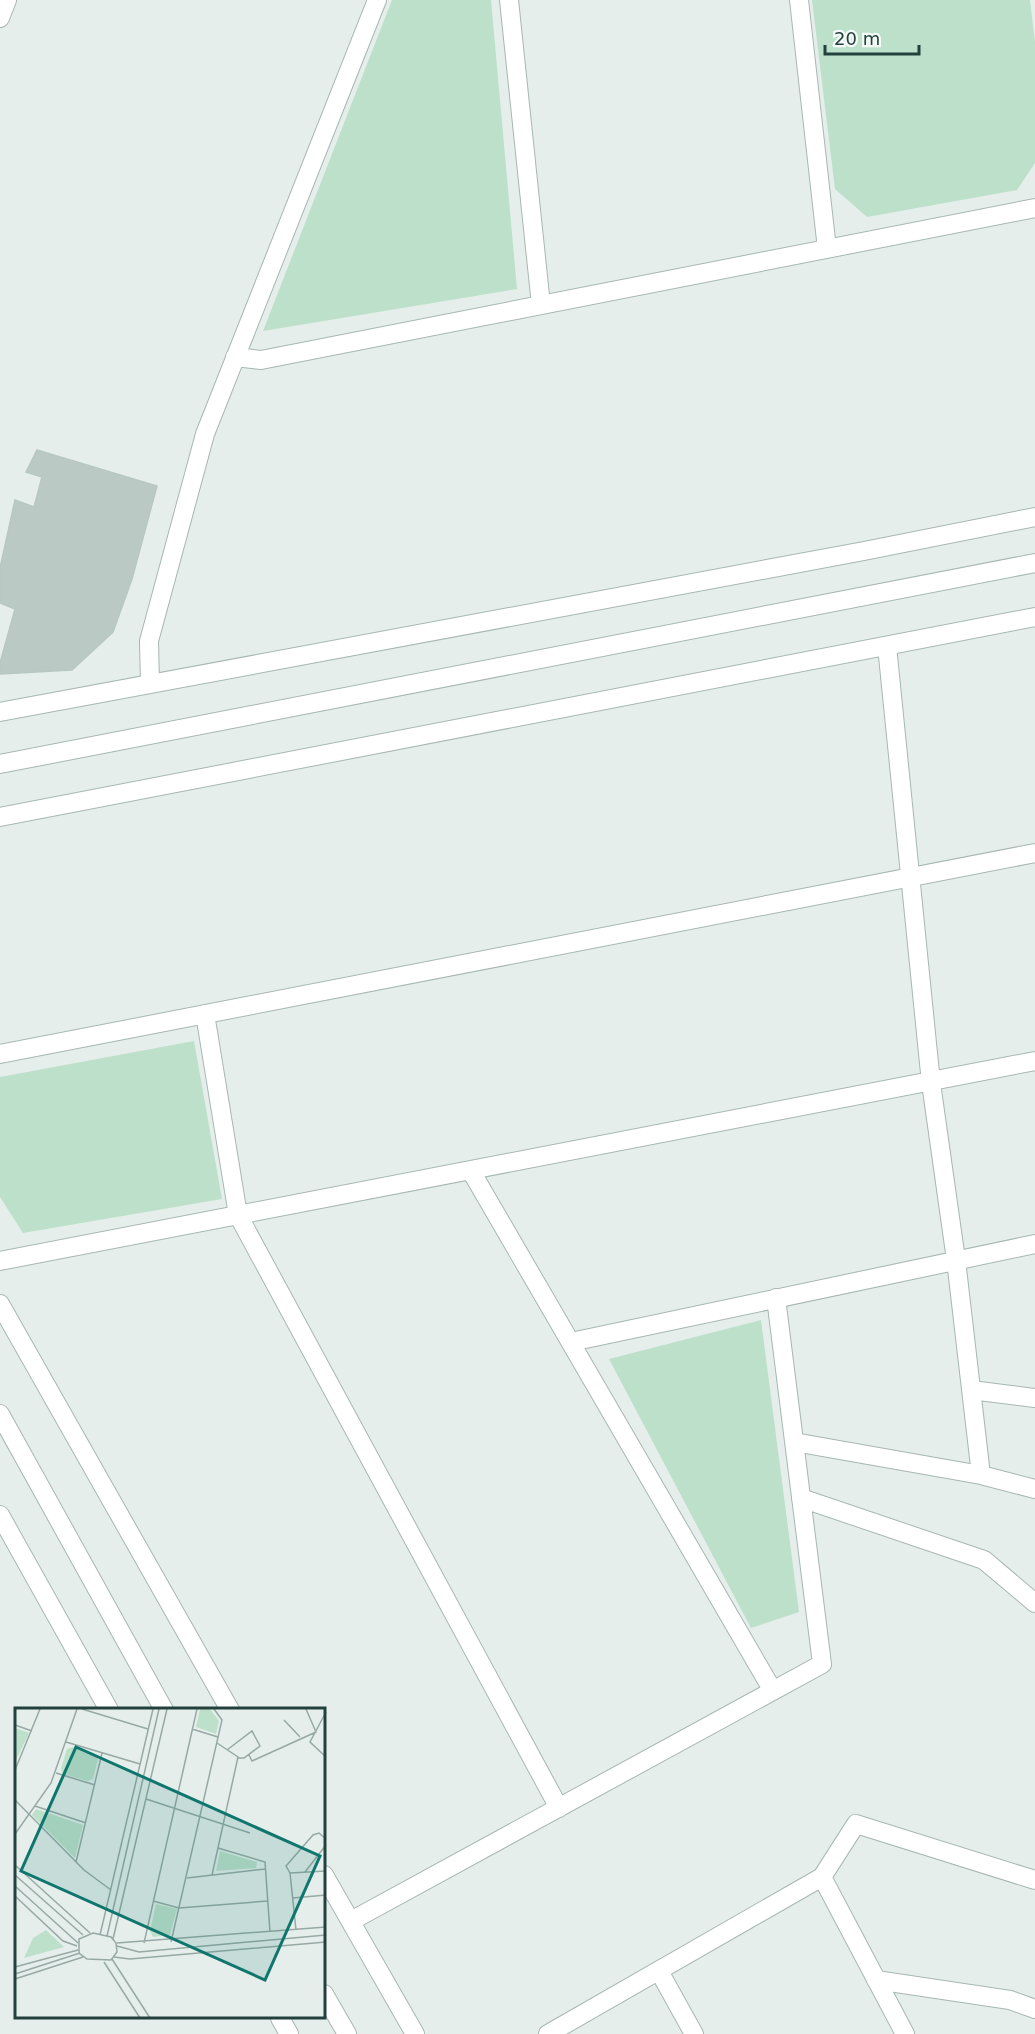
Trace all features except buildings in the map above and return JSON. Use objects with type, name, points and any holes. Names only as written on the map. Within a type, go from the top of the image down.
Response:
[{"type":"street","points":[[0,18],[7,0]]},
{"type":"street","points":[[150,684],[149,641],[205,434],[377,0]]},
{"type":"street","points":[[509,0],[541,305]]},
{"type":"street","points":[[799,0],[827,249]]},
{"type":"street","points":[[235,357],[261,360],[1035,208]]},
{"type":"street","points":[[0,712],[1035,517]]},
{"type":"street","points":[[0,764],[1035,563]]},
{"type":"street","points":[[0,817],[1035,617]]},
{"type":"street","points":[[887,646],[931,1083],[956,1260],[981,1475]]},
{"type":"street","points":[[0,1054],[1035,853]]},
{"type":"street","points":[[205,1014],[238,1215],[559,1808]]},
{"type":"street","points":[[0,1261],[931,1083],[1035,1061]]},
{"type":"street","points":[[471,1171],[773,1691]]},
{"type":"street","points":[[571,1342],[1035,1244]]},
{"type":"street","points":[[351,1922],[822,1664],[776,1299]]},
{"type":"street","points":[[0,1304],[229,1708]]},
{"type":"street","points":[[971,1390],[1035,1398]]},
{"type":"street","points":[[0,1414],[163,1708]]},
{"type":"street","points":[[794,1442],[981,1475],[1035,1489]]},
{"type":"street","points":[[801,1498],[984,1560],[1035,1603]]},
{"type":"street","points":[[0,1515],[108,1708]]},
{"type":"street","points":[[548,2034],[822,1877],[856,1824],[1035,1880]]},
{"type":"street","points":[[822,1877],[905,2034]]},
{"type":"street","points":[[326,1878],[415,2034]]},
{"type":"street","points":[[659,1971],[694,2034]]},
{"type":"street","points":[[876,1980],[1010,2000],[1035,2009]]},
{"type":"street","points":[[326,1997],[347,2034]]},
{"type":"street","points":[[281,2019],[289,2034]]},
{"type":"green space","points":[[392,0],[491,0],[517,289],[263,331]]},
{"type":"green space","points":[[812,0],[1030,0],[1035,42],[1035,163],[1017,190],[867,217],[835,189]]},
{"type":"green space","points":[[194,1041],[222,1199],[23,1233],[0,1197],[0,1077]]},
{"type":"green space","points":[[761,1320],[799,1612],[751,1628],[609,1359]]}]
